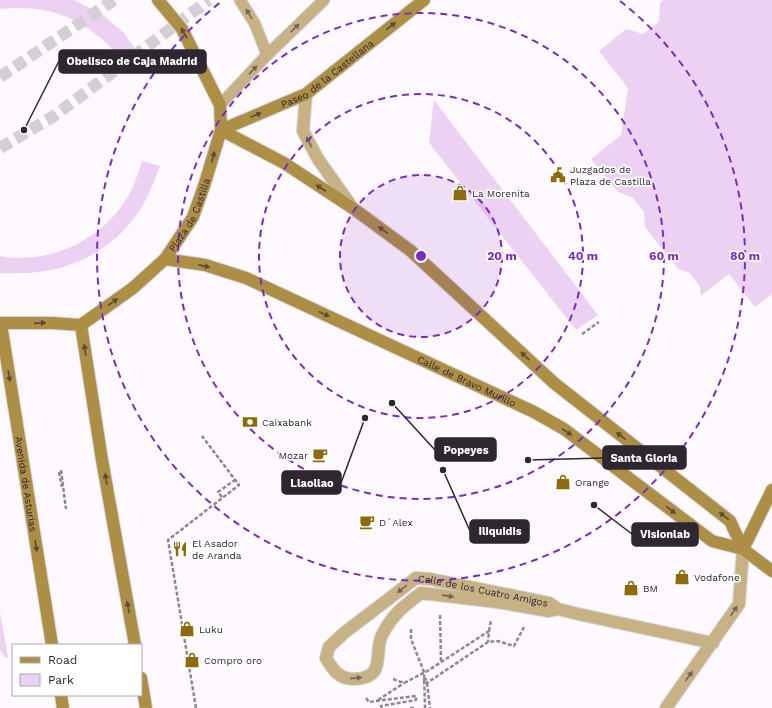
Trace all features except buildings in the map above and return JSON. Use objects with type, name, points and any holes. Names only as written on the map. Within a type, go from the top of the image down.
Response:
[{"type":"main road","name":"Plaza de Castilla","points":[[81,325],[133,288],[166,259],[193,217],[205,183],[220,130],[220,106],[182,29],[158,0]]},
{"type":"main road","name":"Paseo de la Castellana","points":[[220,130],[306,94],[424,0]]},
{"type":"main road","name":"Calle de Bravo Murillo","points":[[220,130],[284,163],[354,210],[411,251],[554,383],[730,521],[743,549]]},
{"type":"main road","name":"Calle de Bravo Murillo","points":[[166,259],[205,265],[246,278],[534,412],[564,429],[712,541],[743,549],[772,571]]},
{"type":"main road","points":[[0,323],[52,323],[81,325],[102,460],[135,644]]},
{"type":"main road","name":"Avenida de Asturias","points":[[0,323],[52,644]]},
{"type":"main road","points":[[743,549],[772,490]]},
{"type":"main road","points":[[142,684],[146,708]]},
{"type":"main road","points":[[61,696],[63,708]]},
{"type":"street","name":"Calle de Bravo Murillo","points":[[306,94],[303,131],[318,159],[354,210]]},
{"type":"street","points":[[666,708],[739,604],[743,549]]},
{"type":"street","name":"Calle de los Cuatro Amigos","points":[[558,609],[549,611],[497,602],[421,593],[396,612],[381,635],[379,657],[374,672],[365,677],[345,679],[334,671],[326,658],[329,647],[344,633],[416,578],[430,579],[549,603],[558,609],[713,643]]},
{"type":"lane","points":[[240,0],[255,24],[267,55]]},
{"type":"lane","points":[[220,106],[267,55],[324,0]]},
{"type":"path","points":[[582,334],[599,322]]},
{"type":"path","points":[[196,708],[168,540],[239,485],[202,436]]},
{"type":"path","points":[[60,471],[66,509],[60,471]]},
{"type":"path","points":[[222,497],[218,492],[235,480]]},
{"type":"path","points":[[440,616],[441,662]]},
{"type":"path","points":[[488,642],[490,622]]},
{"type":"path","points":[[427,683],[488,642],[498,640],[514,646],[527,622]]},
{"type":"path","points":[[411,625],[411,639],[424,672],[423,680],[425,708]]},
{"type":"path","points":[[377,701],[404,683],[429,670],[489,631]]},
{"type":"path","points":[[391,678],[404,683]]},
{"type":"path","points":[[423,680],[427,679],[430,708]]},
{"type":"path","points":[[365,696],[369,702],[416,696],[416,700],[382,706],[382,708]]},
{"type":"path","points":[[410,708],[416,708]]},
{"type":"green space","points":[[0,0],[74,0],[103,15],[124,33],[143,60],[129,70],[103,40],[74,20],[40,10],[21,8],[0,9]]},
{"type":"green space","points":[[663,0],[772,0],[772,294],[755,307],[729,274],[701,296],[700,287],[690,273],[678,269],[645,227],[644,212],[633,198],[617,191],[591,159],[621,135],[628,88],[599,51],[626,29],[643,34],[659,22],[660,3]]},
{"type":"green space","points":[[434,100],[598,315],[576,330],[429,143]]},
{"type":"green space","points":[[142,161],[160,166],[149,194],[140,210],[117,237],[103,248],[73,264],[39,272],[0,273],[0,256],[18,258],[37,257],[55,253],[89,237],[104,226],[127,198],[136,180]]},
{"type":"green space","points":[[0,612],[8,657],[5,658],[0,650]]},
{"type":"tunnel","points":[[0,77],[114,0]]},
{"type":"tunnel","points":[[0,148],[54,116],[209,0]]},
{"type":"place","name":"Obelisco de Caja Madrid","points":[[24,130]]},
{"type":"place","name":"Juzgados de Plaza de Castilla","points":[[558,175]]},
{"type":"place","name":"La Morenita","points":[[460,193]]},
{"type":"place","name":"Popeyes","points":[[392,403]]},
{"type":"place","name":"Llaollao","points":[[365,418]]},
{"type":"place","name":"Caixabank","points":[[250,422]]},
{"type":"place","name":"Mozar","points":[[320,455]]},
{"type":"place","name":"Santa Gloria","points":[[528,460]]},
{"type":"place","name":"Iliquidis","points":[[443,470]]},
{"type":"place","name":"Orange","points":[[563,482]]},
{"type":"place","name":"Visionlab","points":[[594,505]]},
{"type":"place","name":"D´Alex","points":[[367,522]]},
{"type":"place","name":"El Asador de Aranda","points":[[180,549]]},
{"type":"place","name":"Vodafone","points":[[682,577]]},
{"type":"place","name":"BM","points":[[631,588]]},
{"type":"place","name":"Luku","points":[[187,629]]},
{"type":"place","name":"Compro oro","points":[[192,660]]}]
